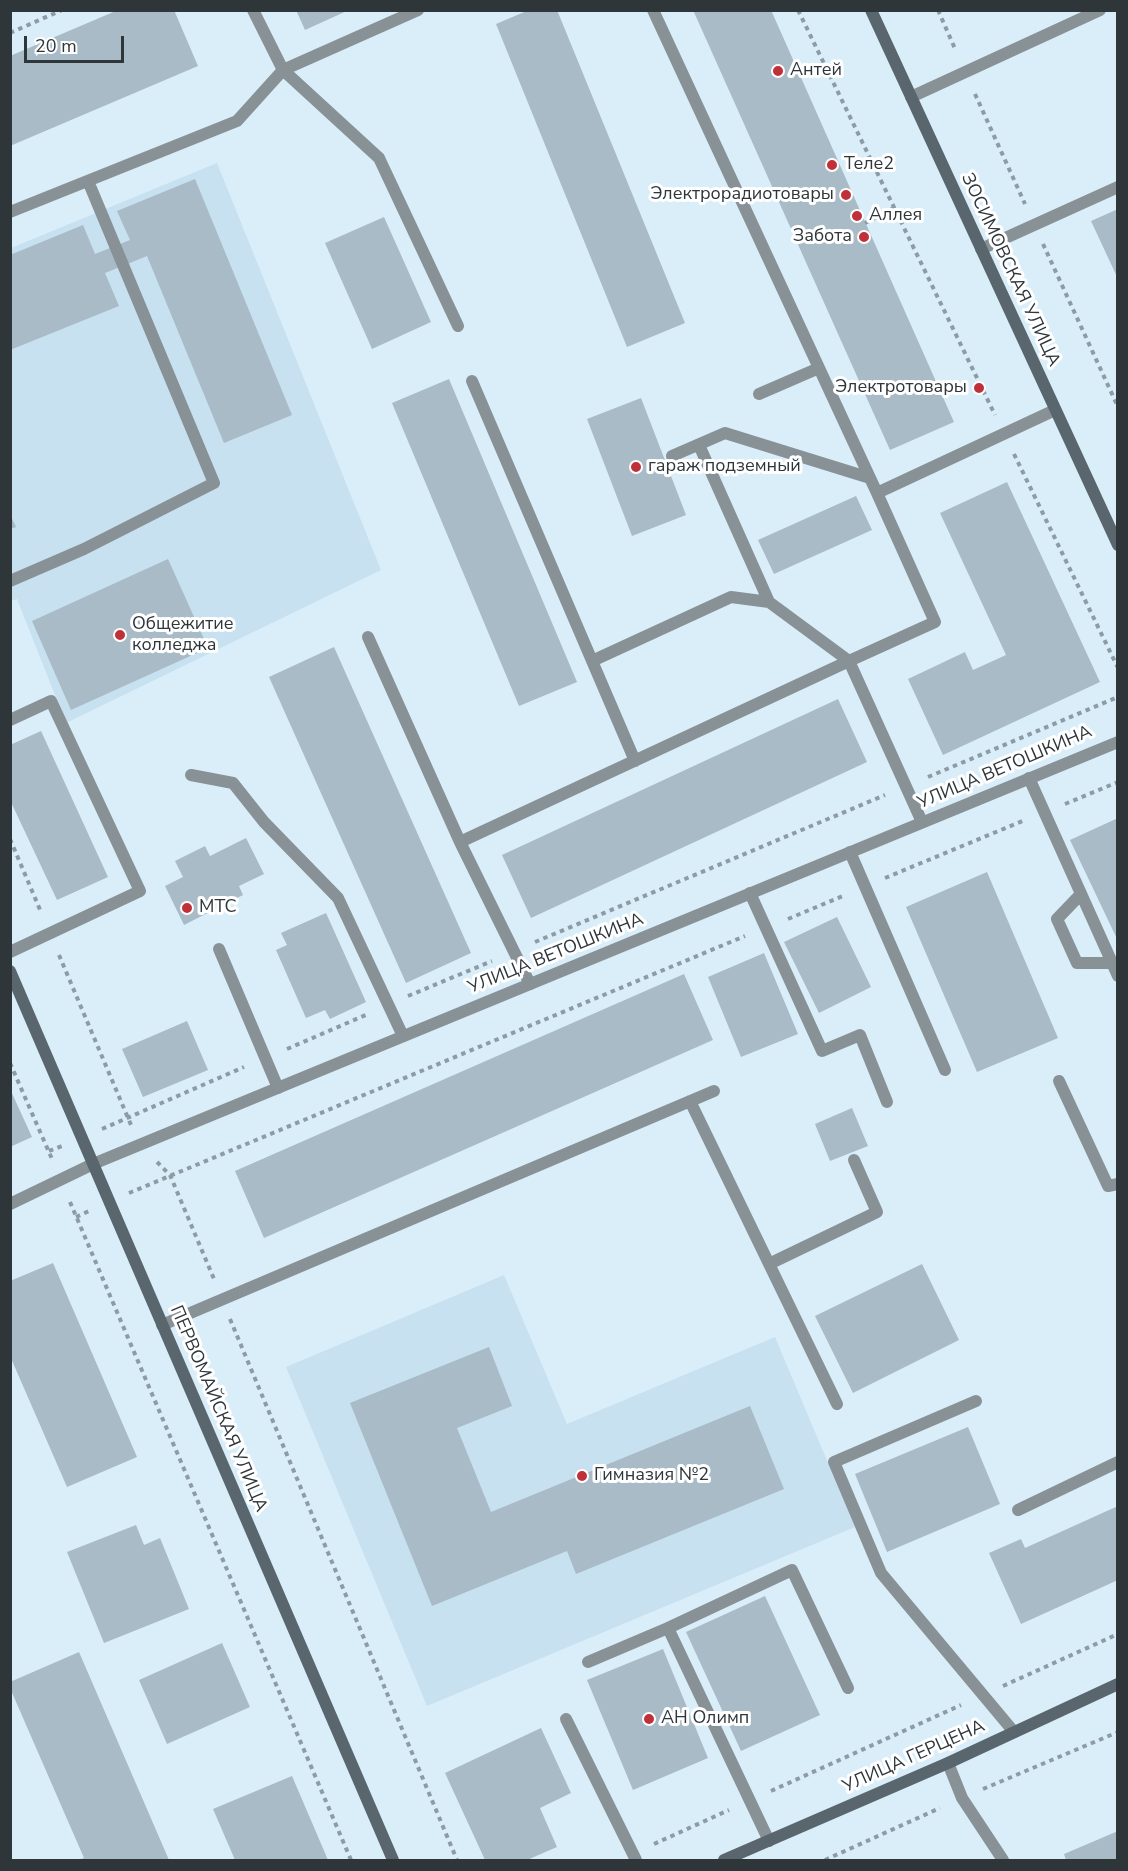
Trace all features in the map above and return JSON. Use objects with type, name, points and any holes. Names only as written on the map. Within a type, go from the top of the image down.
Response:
[{"type":"street","points":[[253,10],[283,70],[380,158],[458,326]]},
{"type":"street","points":[[10,212],[237,122],[283,70],[418,10]]},
{"type":"street","points":[[460,842],[935,622],[653,10]]},
{"type":"street","name":"ЗОСИМОВСКАЯ УЛИЦА","points":[[871,10],[1118,545]]},
{"type":"street","points":[[911,98],[1100,10]]},
{"type":"street","points":[[10,581],[84,549],[214,483],[88,181]]},
{"type":"street","points":[[981,249],[1118,187]]},
{"type":"street","points":[[759,394],[819,368]]},
{"type":"street","points":[[472,381],[635,760]]},
{"type":"street","points":[[877,493],[1055,410]]},
{"type":"street","points":[[672,456],[725,433],[870,478]]},
{"type":"street","points":[[699,445],[769,602]]},
{"type":"street","points":[[592,661],[731,597],[769,602],[849,661],[922,822]]},
{"type":"street","points":[[368,637],[460,842],[530,984]]},
{"type":"street","points":[[10,720],[51,701],[140,891],[10,952]]},
{"type":"street","name":"УЛИЦА ВЕТОШКИНА","points":[[10,1204],[93,1164],[1118,742]]},
{"type":"street","points":[[192,775],[233,783],[264,822],[338,898],[403,1036]]},
{"type":"street","points":[[1029,778],[1118,976]]},
{"type":"street","points":[[850,852],[945,1070]]},
{"type":"street","points":[[750,893],[822,1051],[860,1035],[887,1102]]},
{"type":"street","points":[[1081,894],[1057,919],[1077,963],[1112,963]]},
{"type":"street","points":[[219,950],[278,1088]]},
{"type":"street","name":"ПЕРВОМАЙСКАЯ УЛИЦА","points":[[10,971],[393,1860]]},
{"type":"street","points":[[1059,1081],[1108,1186],[1118,1184]]},
{"type":"street","points":[[162,1325],[714,1091]]},
{"type":"street","points":[[690,1101],[837,1404]]},
{"type":"street","points":[[769,1264],[877,1212],[854,1160]]},
{"type":"street","points":[[976,1401],[834,1462],[881,1573],[1014,1732]]},
{"type":"street","points":[[1017,1510],[1118,1462]]},
{"type":"street","points":[[588,1662],[668,1628],[792,1570],[848,1688]]},
{"type":"street","points":[[668,1628],[769,1841]]},
{"type":"street","name":"УЛИЦА ГЕРЦЕНА","points":[[724,1860],[948,1763],[1118,1684]]},
{"type":"street","points":[[566,1719],[634,1857]]},
{"type":"street","points":[[948,1763],[962,1798],[1003,1860]]},
{"type":"path","points":[[10,33],[62,10]]},
{"type":"path","points":[[798,10],[1118,668]]},
{"type":"path","points":[[865,223],[894,208]]},
{"type":"path","points":[[49,1151],[514,951],[1118,697]]},
{"type":"path","points":[[170,1175],[1118,782]]},
{"type":"path","points":[[10,839],[140,1145],[170,1175],[457,1860]]},
{"type":"path","points":[[10,1063],[351,1860]]},
{"type":"path","points":[[634,1857],[750,1801],[1118,1634]]},
{"type":"shaded area","points":[[217,163],[381,570],[66,723],[17,599],[11,601],[11,248]]},
{"type":"shaded area","name":"Гимназия №2","points":[[504,1275],[567,1424],[775,1337],[855,1527],[427,1706],[286,1367]]},
{"type":"building","points":[[118,10],[174,10],[198,66],[10,146],[10,56]]},
{"type":"building","points":[[296,10],[349,10],[305,30]]},
{"type":"building","points":[[529,10],[557,10],[685,323],[627,347],[496,24]]},
{"type":"building","points":[[693,10],[771,10],[954,422],[890,450]]},
{"type":"building","points":[[195,179],[292,415],[224,443],[147,256],[105,273],[119,306],[10,350],[10,255],[83,225],[95,254],[130,240],[117,211]]},
{"type":"building","points":[[1118,209],[1118,279],[1091,221]]},
{"type":"building","points":[[384,217],[431,322],[372,349],[325,243]]},
{"type":"building","points":[[449,379],[577,682],[519,706],[392,403]]},
{"type":"building","name":"гараж подземный","points":[[641,398],[686,515],[632,536],[587,419]]},
{"type":"building","points":[[1007,482],[1100,682],[943,755],[908,679],[965,652],[973,670],[1006,655],[940,513]]},
{"type":"building","points":[[856,496],[872,530],[774,574],[758,540]]},
{"type":"building","points":[[10,514],[16,527],[10,529]]},
{"type":"building","name":"Общежитие колледжа","points":[[168,559],[208,648],[71,710],[32,621]]},
{"type":"building","points":[[334,647],[471,953],[406,983],[269,677]]},
{"type":"building","points":[[838,699],[867,762],[531,918],[502,855]]},
{"type":"building","points":[[41,731],[108,877],[57,900],[10,800],[10,745]]},
{"type":"building","points":[[1118,818],[1118,941],[1070,840]]},
{"type":"building","points":[[246,838],[264,874],[239,886],[243,895],[184,925],[165,886],[183,877],[175,861],[205,846],[210,856]]},
{"type":"building","points":[[987,872],[1058,1038],[977,1072],[906,907]]},
{"type":"building","points":[[326,913],[366,1002],[330,1019],[325,1010],[306,1018],[276,950],[287,945],[281,933]]},
{"type":"building","points":[[837,917],[871,987],[819,1013],[784,942]]},
{"type":"building","points":[[764,953],[798,1034],[741,1057],[708,977]]},
{"type":"building","points":[[684,974],[713,1040],[264,1238],[235,1171]]},
{"type":"building","points":[[187,1021],[208,1070],[143,1097],[122,1049]]},
{"type":"building","points":[[10,1089],[32,1137],[10,1147]]},
{"type":"building","points":[[852,1108],[868,1146],[830,1161],[815,1124]]},
{"type":"building","points":[[53,1263],[137,1457],[67,1487],[10,1356],[10,1281]]},
{"type":"building","points":[[922,1264],[959,1340],[853,1393],[815,1316]]},
{"type":"building","points":[[489,1347],[512,1406],[457,1428],[491,1512],[750,1406],[784,1489],[576,1574],[567,1551],[432,1606],[350,1403]]},
{"type":"building","points":[[968,1427],[1000,1504],[887,1552],[855,1474]]},
{"type":"building","points":[[1118,1506],[1118,1580],[1021,1624],[989,1553],[1021,1539],[1025,1548]]},
{"type":"building","points":[[136,1525],[144,1545],[160,1538],[189,1609],[104,1643],[67,1552]]},
{"type":"building","points":[[765,1596],[820,1715],[741,1751],[686,1632]]},
{"type":"building","points":[[222,1643],[250,1707],[167,1744],[139,1680]]},
{"type":"building","points":[[663,1649],[708,1758],[633,1790],[587,1680]]},
{"type":"building","points":[[79,1652],[169,1860],[78,1860],[84,1858],[10,1688],[10,1682]]},
{"type":"building","points":[[541,1728],[571,1793],[540,1808],[557,1847],[527,1860],[485,1860],[445,1773]]},
{"type":"building","points":[[292,1776],[328,1860],[235,1860],[213,1809]]},
{"type":"building","points":[[1118,1831],[1118,1860],[1066,1860],[1064,1854]]},
{"type":"place","name":"Антей","points":[[778,71]]},
{"type":"place","name":"Теле2","points":[[832,165]]},
{"type":"place","name":"Электрорадиотовары","points":[[846,195]]},
{"type":"place","name":"Аллея","points":[[857,216]]},
{"type":"place","name":"Забота","points":[[864,237]]},
{"type":"place","name":"Электротовары","points":[[979,388]]},
{"type":"place","name":"гараж подземный","points":[[636,467]]},
{"type":"place","name":"Общежитие колледжа","points":[[120,635]]},
{"type":"place","name":"МТС","points":[[187,908]]},
{"type":"place","name":"Гимназия №2","points":[[582,1476]]},
{"type":"place","name":"АН Олимп","points":[[649,1719]]}]
